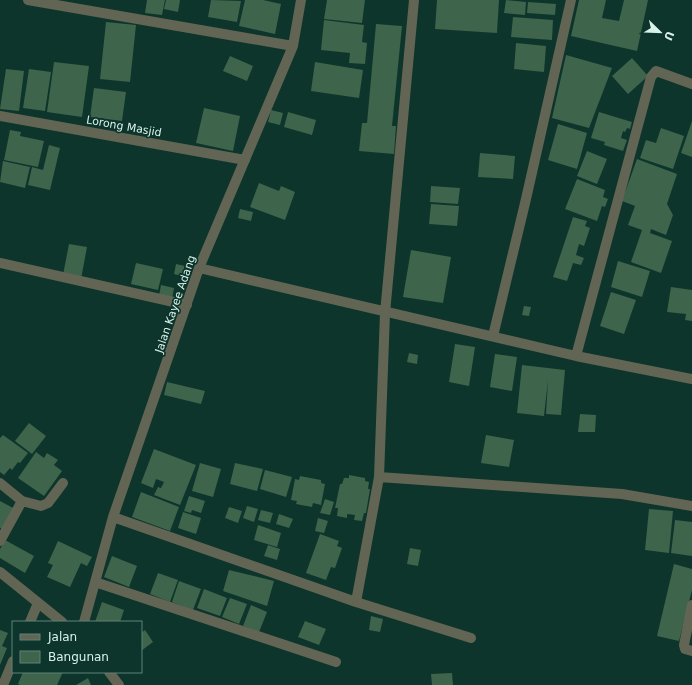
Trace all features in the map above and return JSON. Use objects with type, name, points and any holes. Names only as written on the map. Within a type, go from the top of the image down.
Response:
[{"type":"street","points":[[28,0],[293,46]]},
{"type":"street","name":"Jalan Kayee Adang","points":[[84,621],[113,518],[199,268],[293,46],[301,0]]},
{"type":"street","points":[[356,602],[379,477],[385,313],[414,0]]},
{"type":"street","points":[[493,336],[571,0]]},
{"type":"street","points":[[576,356],[651,77],[656,71],[692,84]]},
{"type":"street","name":"Lorong Masjid","points":[[0,116],[245,160]]},
{"type":"street","points":[[0,263],[187,305]]},
{"type":"street","points":[[199,268],[385,313],[493,336],[576,356],[692,378]]},
{"type":"street","points":[[379,477],[622,494],[692,506]]},
{"type":"street","points":[[0,483],[22,501],[41,506],[48,503],[63,483]]},
{"type":"street","points":[[0,541],[22,501]]},
{"type":"street","points":[[113,518],[356,602],[470,638]]},
{"type":"street","points":[[0,572],[61,621]]},
{"type":"street","points":[[95,582],[336,662]]},
{"type":"street","points":[[30,621],[38,603]]},
{"type":"street","points":[[692,605],[684,645],[685,648],[692,650]]},
{"type":"street","points":[[3,685],[12,663]]},
{"type":"street","points":[[110,673],[119,685]]},
{"type":"building","points":[[147,0],[165,0],[162,15],[145,13]]},
{"type":"building","points":[[166,0],[180,0],[178,12],[164,9]]},
{"type":"building","points":[[211,0],[241,1],[237,22],[208,17]]},
{"type":"building","points":[[245,0],[263,0],[281,4],[275,34],[239,26]]},
{"type":"building","points":[[327,0],[365,0],[362,23],[324,19]]},
{"type":"building","points":[[437,0],[499,0],[497,33],[435,29]]},
{"type":"building","points":[[506,0],[526,2],[525,15],[504,13]]},
{"type":"building","points":[[579,0],[606,0],[602,18],[619,21],[624,0],[648,0],[637,51],[571,36]]},
{"type":"building","points":[[528,2],[556,4],[555,15],[527,13]]},
{"type":"building","points":[[513,17],[553,20],[552,40],[511,37]]},
{"type":"building","points":[[324,20],[364,25],[362,42],[367,43],[365,64],[349,63],[350,53],[321,50]]},
{"type":"building","points":[[106,22],[136,25],[130,82],[100,79]]},
{"type":"building","points":[[376,24],[402,26],[392,126],[396,126],[394,154],[359,151],[362,123],[367,123]]},
{"type":"building","points":[[516,43],[546,46],[544,72],[514,69]]},
{"type":"building","points":[[566,55],[612,68],[589,128],[552,118]]},
{"type":"building","points":[[230,56],[253,66],[247,81],[223,71]]},
{"type":"building","points":[[632,58],[648,76],[628,94],[612,76]]},
{"type":"building","points":[[54,62],[89,66],[82,117],[47,112]]},
{"type":"building","points":[[315,62],[363,70],[359,98],[311,91]]},
{"type":"building","points":[[6,69],[24,71],[19,111],[0,109]]},
{"type":"building","points":[[29,69],[51,72],[45,111],[23,108]]},
{"type":"building","points":[[94,88],[126,92],[122,121],[90,117]]},
{"type":"building","points":[[204,108],[240,116],[233,151],[196,143]]},
{"type":"building","points":[[271,110],[283,113],[280,125],[268,122]]},
{"type":"building","points":[[288,112],[316,120],[312,135],[284,127]]},
{"type":"building","points":[[599,112],[632,122],[630,129],[627,128],[625,132],[623,131],[621,138],[627,140],[623,151],[604,145],[605,142],[591,138]]},
{"type":"building","points":[[692,121],[692,157],[681,153]]},
{"type":"building","points":[[558,124],[587,133],[577,169],[548,160]]},
{"type":"building","points":[[661,128],[684,136],[673,169],[640,158],[646,140],[656,143]]},
{"type":"building","points":[[10,130],[21,132],[20,136],[44,141],[38,167],[4,160]]},
{"type":"building","points":[[49,145],[60,148],[50,190],[28,185],[32,167],[43,170]]},
{"type":"building","points":[[587,151],[607,159],[597,184],[577,176]]},
{"type":"building","points":[[480,153],[515,156],[513,179],[478,177]]},
{"type":"building","points":[[637,159],[677,174],[667,204],[673,215],[666,235],[651,229],[650,233],[672,241],[661,273],[631,262],[642,230],[628,225],[635,206],[622,201]]},
{"type":"building","points":[[3,161],[30,167],[25,188],[0,182]]},
{"type":"building","points":[[577,179],[605,190],[603,197],[608,199],[605,207],[602,206],[597,221],[565,209]]},
{"type":"building","points":[[259,183],[279,191],[281,186],[295,192],[285,220],[250,207]]},
{"type":"building","points":[[431,186],[460,188],[458,204],[430,202]]},
{"type":"building","points":[[431,204],[459,206],[457,226],[429,224]]},
{"type":"building","points":[[240,209],[253,212],[251,221],[238,218]]},
{"type":"building","points":[[573,217],[587,221],[585,226],[590,228],[584,246],[579,244],[576,255],[584,258],[581,265],[573,263],[567,281],[553,277]]},
{"type":"building","points":[[69,244],[87,247],[81,279],[63,275]]},
{"type":"building","points":[[411,250],[451,257],[443,303],[403,297]]},
{"type":"building","points":[[618,261],[650,271],[642,297],[611,287]]},
{"type":"building","points":[[136,263],[163,269],[158,290],[131,284]]},
{"type":"building","points":[[176,264],[185,266],[182,276],[174,274]]},
{"type":"building","points":[[161,285],[174,288],[172,299],[159,296]]},
{"type":"building","points":[[671,287],[692,290],[692,321],[685,320],[686,314],[667,312]]},
{"type":"building","points":[[611,292],[636,300],[624,334],[600,326]]},
{"type":"building","points":[[524,306],[531,307],[529,316],[522,315]]},
{"type":"building","points":[[455,344],[475,347],[469,386],[449,382]]},
{"type":"building","points":[[409,353],[418,355],[417,364],[407,362]]},
{"type":"building","points":[[495,354],[517,357],[512,391],[490,387]]},
{"type":"building","points":[[522,365],[565,370],[561,415],[546,414],[548,380],[544,416],[517,413]]},
{"type":"building","points":[[167,382],[205,391],[201,404],[164,395]]},
{"type":"building","points":[[580,414],[596,415],[595,432],[578,432]]},
{"type":"building","points":[[29,423],[46,436],[32,454],[15,441]]},
{"type":"building","points":[[3,435],[28,453],[20,463],[18,462],[12,470],[10,468],[4,475],[0,472],[0,438]]},
{"type":"building","points":[[486,435],[514,440],[509,467],[481,463]]},
{"type":"building","points":[[154,449],[196,465],[180,505],[154,495],[158,487],[161,488],[164,482],[156,479],[153,488],[141,483]]},
{"type":"building","points":[[36,452],[44,458],[47,453],[58,460],[54,465],[62,471],[44,496],[18,478]]},
{"type":"building","points":[[200,463],[221,469],[213,497],[192,491]]},
{"type":"building","points":[[235,463],[263,469],[257,491],[230,484]]},
{"type":"building","points":[[265,470],[292,477],[286,497],[260,489]]},
{"type":"building","points":[[349,475],[365,478],[365,481],[369,482],[368,489],[370,489],[366,513],[364,513],[362,521],[354,520],[355,515],[347,514],[347,518],[337,516],[338,508],[335,508],[340,484],[342,484],[344,478],[349,478]]},
{"type":"building","points":[[300,476],[321,480],[321,483],[325,484],[321,505],[313,503],[312,507],[296,504],[297,501],[291,500],[295,479],[299,480]]},
{"type":"building","points":[[141,492],[179,507],[170,531],[132,517]]},
{"type":"building","points":[[189,496],[205,501],[201,513],[192,510],[191,513],[184,511]]},
{"type":"building","points":[[325,499],[334,502],[330,515],[320,513]]},
{"type":"building","points":[[0,501],[15,509],[3,529],[0,528]]},
{"type":"building","points":[[247,506],[258,509],[254,522],[243,518]]},
{"type":"building","points":[[229,507],[242,511],[238,523],[225,518]]},
{"type":"building","points":[[649,509],[673,511],[669,553],[645,550]]},
{"type":"building","points":[[261,510],[273,513],[270,523],[258,520]]},
{"type":"building","points":[[183,512],[201,518],[196,534],[178,528]]},
{"type":"building","points":[[279,514],[293,519],[289,528],[276,524]]},
{"type":"building","points":[[318,518],[328,521],[324,533],[315,531]]},
{"type":"building","points":[[675,520],[692,522],[692,556],[671,553]]},
{"type":"building","points":[[258,525],[281,533],[277,547],[254,540]]},
{"type":"building","points":[[320,534],[339,541],[337,546],[342,548],[335,568],[331,567],[326,580],[306,573]]},
{"type":"building","points":[[5,540],[34,556],[25,573],[0,558],[0,549]]},
{"type":"building","points":[[58,541],[92,557],[87,566],[81,563],[70,587],[47,577],[53,565],[48,563]]},
{"type":"building","points":[[268,545],[280,549],[277,560],[264,556]]},
{"type":"building","points":[[410,548],[421,550],[418,566],[407,564]]},
{"type":"building","points":[[112,556],[137,566],[129,587],[104,577]]},
{"type":"building","points":[[674,564],[692,569],[692,590],[679,641],[657,636]]},
{"type":"building","points":[[229,570],[274,581],[267,606],[223,591]]},
{"type":"building","points":[[158,573],[178,580],[170,602],[150,594]]},
{"type":"building","points":[[179,581],[201,589],[193,610],[172,602]]},
{"type":"building","points":[[204,589],[227,598],[220,616],[197,608]]},
{"type":"building","points":[[230,598],[247,604],[239,624],[222,617]]},
{"type":"building","points":[[102,602],[124,610],[120,621],[95,621]]},
{"type":"building","points":[[251,605],[267,612],[259,632],[243,626]]},
{"type":"building","points":[[371,616],[383,619],[380,632],[369,630]]},
{"type":"building","points":[[305,621],[326,629],[319,645],[298,637]]},
{"type":"building","points":[[0,630],[8,633],[2,646],[7,648],[0,665]]},
{"type":"building","points":[[145,630],[153,642],[142,650],[142,632]]},
{"type":"building","points":[[23,673],[63,673],[57,685],[18,684]]},
{"type":"building","points":[[452,673],[453,685],[432,685],[431,674]]},
{"type":"building","points":[[88,678],[91,685],[76,685]]}]
